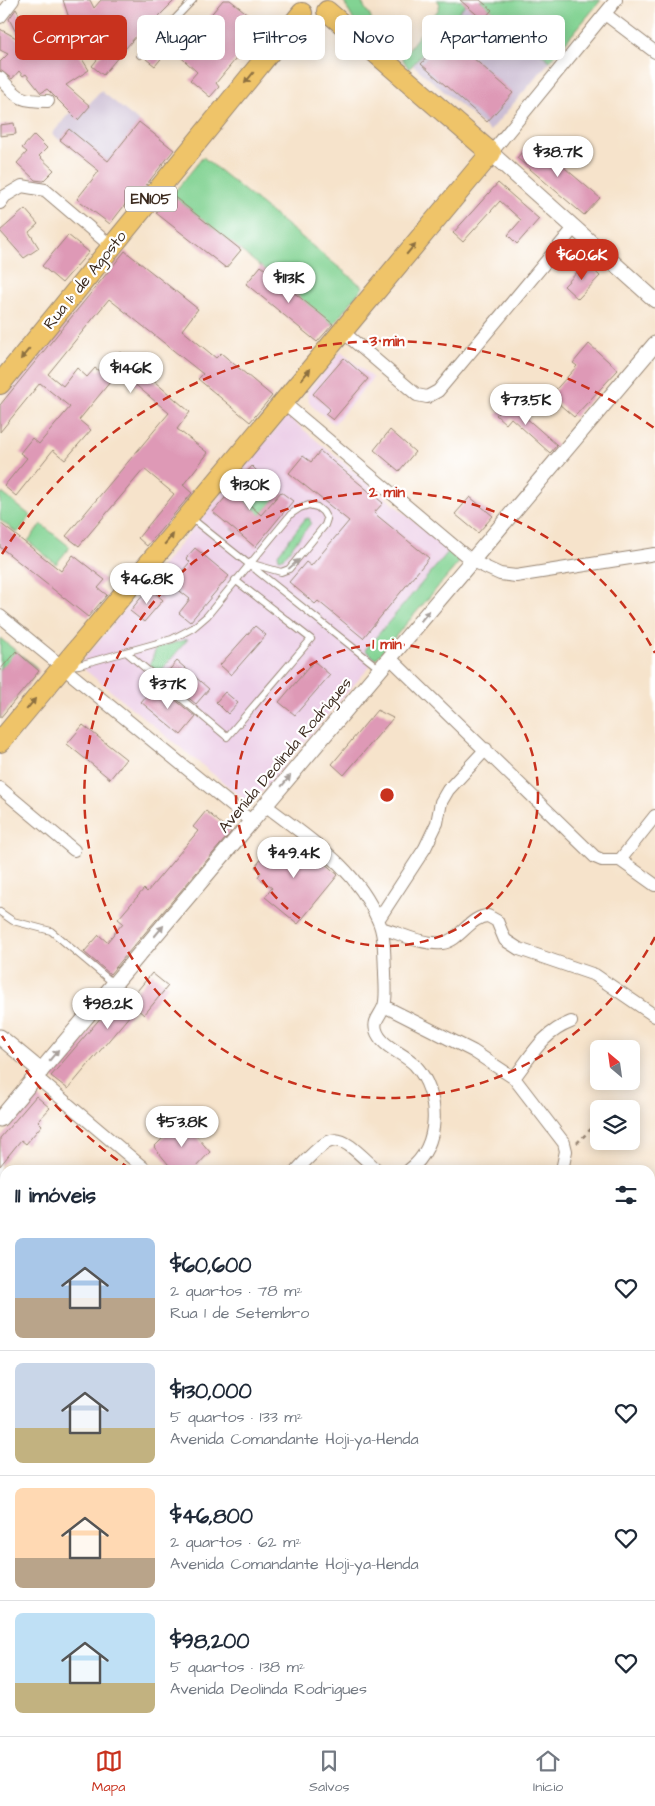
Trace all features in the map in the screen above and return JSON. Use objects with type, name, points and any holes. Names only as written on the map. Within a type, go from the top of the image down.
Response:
[{"type":"main road","name":"EN105","points":[[299,7],[317,17],[328,5],[491,153]]},
{"type":"main road","name":"Rua 1º de Agosto","points":[[0,384],[112,247],[160,182],[299,7]]},
{"type":"main road","points":[[0,742],[491,153]]},
{"type":"street","points":[[0,17],[13,0]]},
{"type":"street","points":[[616,0],[491,153],[655,300]]},
{"type":"street","points":[[605,14],[655,52]]},
{"type":"street","points":[[0,78],[17,96],[27,101],[48,101]]},
{"type":"street","points":[[2,198],[22,186],[45,190],[112,247]]},
{"type":"street","points":[[342,331],[417,395],[427,397],[438,391],[574,228]]},
{"type":"street","name":"Avenida Deolinda Rodrigues","points":[[0,1120],[655,344]]},
{"type":"street","points":[[283,402],[472,561],[500,574],[516,576],[655,554]]},
{"type":"street","points":[[0,616],[252,822]]},
{"type":"street","points":[[385,663],[486,750],[595,857],[602,860],[620,860],[655,885]]},
{"type":"street","points":[[380,924],[425,848],[437,823],[441,802],[448,790],[486,750]]},
{"type":"street","points":[[0,788],[74,850]]},
{"type":"street","points":[[266,805],[342,864],[353,877],[380,924],[385,974],[384,1006],[376,1018],[376,1029],[380,1039],[415,1065],[431,1090],[434,1110],[434,1127],[425,1150],[416,1165]]},
{"type":"street","points":[[620,860],[655,816]]},
{"type":"street","points":[[380,924],[433,943],[444,943],[477,919],[488,916],[497,921],[505,940],[519,950],[595,975],[655,1016]]},
{"type":"street","points":[[384,1006],[473,1051],[514,1078],[559,1134],[566,1151],[563,1165]]},
{"type":"street","points":[[514,1078],[546,1035],[554,1028],[570,1022]]},
{"type":"street","points":[[0,1037],[140,1165]]},
{"type":"street","points":[[302,1165],[324,1143],[336,1140],[346,1142],[371,1165]]},
{"type":"lane","points":[[179,15],[193,0]]},
{"type":"lane","points":[[62,666],[79,665],[172,639],[193,628],[207,616],[248,564],[291,514],[309,505],[323,512],[327,518],[326,525],[289,569],[281,572],[248,564]]},
{"type":"lane","points":[[188,515],[248,564],[385,663]]},
{"type":"lane","points":[[126,652],[227,737],[312,639],[235,580]]},
{"type":"lane","points":[[0,912],[13,921],[51,931],[114,984]]},
{"type":"path","points":[[566,1151],[590,1130]]},
{"type":"shaded area","points":[[469,0],[480,0],[497,15],[456,15]]},
{"type":"shaded area","points":[[422,55],[422,60],[550,61],[490,131],[413,65]]},
{"type":"shaded area","points":[[101,91],[174,150],[135,199],[52,134],[81,99],[88,105]]},
{"type":"shaded area","points":[[341,352],[373,378],[334,424],[312,406],[307,397],[308,391]]},
{"type":"shaded area","points":[[287,416],[461,560],[251,805],[79,665]]},
{"type":"green space","points":[[343,0],[361,0],[369,15],[351,15]]},
{"type":"green space","points":[[437,0],[469,0],[456,15],[434,15],[440,4]]},
{"type":"green space","points":[[480,0],[601,0],[565,43],[565,15],[497,15]]},
{"type":"green space","points":[[422,31],[422,54],[409,69],[403,60],[412,60],[412,45]]},
{"type":"green space","points":[[203,157],[363,287],[333,325],[172,195]]},
{"type":"green space","points":[[259,473],[281,492],[243,537],[232,528],[238,520],[227,511]]},
{"type":"green space","points":[[2,493],[31,516],[17,533],[0,520],[0,495]]},
{"type":"green space","points":[[309,518],[311,523],[284,557],[279,559],[278,554],[305,519]]},
{"type":"green space","points":[[41,524],[70,547],[56,564],[28,541]]},
{"type":"green space","points":[[449,551],[461,560],[376,659],[365,650]]},
{"type":"green space","points":[[0,638],[36,667],[38,672],[0,718]]},
{"type":"green space","points":[[188,639],[159,673],[150,665],[156,648]]},
{"type":"building","points":[[63,0],[90,0],[94,8],[101,0],[175,0],[160,15],[137,15],[137,35],[127,47],[127,15],[68,15]]},
{"type":"building","points":[[223,0],[230,0],[249,15],[235,15],[235,60],[216,83],[219,87],[210,97],[190,80],[197,72],[184,60],[225,60],[225,15],[211,15]]},
{"type":"building","points":[[460,0],[480,0],[492,10],[488,15],[477,15]]},
{"type":"building","points":[[16,9],[20,15],[15,15],[15,30],[9,19]]},
{"type":"building","points":[[0,29],[15,37],[15,60],[83,60],[89,70],[66,85],[90,106],[78,120],[47,89],[41,93],[26,74],[23,76],[19,71],[12,79],[0,70],[0,62],[8,54],[0,50]]},
{"type":"building","points":[[97,60],[116,60],[103,75],[92,66]]},
{"type":"building","points":[[147,60],[160,60],[155,66]]},
{"type":"building","points":[[425,60],[475,60],[513,93],[487,122],[421,64]]},
{"type":"building","points":[[139,122],[174,150],[135,199],[131,197],[110,224],[77,199],[99,171],[60,140],[69,129],[108,161]]},
{"type":"building","points":[[14,123],[16,134],[0,136],[0,125]]},
{"type":"building","points":[[34,135],[47,148],[39,156],[54,170],[43,181],[35,180],[17,163],[27,152],[22,148]]},
{"type":"building","points":[[532,140],[600,198],[584,215],[517,158]]},
{"type":"building","points":[[498,183],[539,219],[517,244],[508,235],[521,220],[500,201],[463,242],[453,233]]},
{"type":"building","points":[[172,195],[241,250],[226,268],[156,213]]},
{"type":"building","points":[[25,209],[38,224],[29,232],[39,248],[24,258],[0,231]]},
{"type":"building","points":[[68,235],[89,252],[62,283],[42,266]]},
{"type":"building","points":[[125,251],[198,309],[182,330],[216,358],[221,353],[272,396],[250,422],[198,379],[203,374],[109,299],[48,374],[63,386],[77,368],[87,377],[95,368],[99,371],[103,368],[105,369],[120,352],[190,412],[177,429],[208,453],[183,485],[192,493],[147,546],[138,538],[174,494],[144,469],[79,546],[66,536],[169,413],[119,371],[79,420],[91,430],[65,460],[53,450],[16,496],[4,486],[27,458],[20,453],[32,438],[39,444],[70,407],[40,383],[0,432],[0,405]]},
{"type":"building","points":[[586,263],[600,276],[578,299],[564,286]]},
{"type":"building","points":[[261,266],[333,324],[317,342],[246,284]]},
{"type":"building","points":[[589,344],[618,370],[574,417],[550,396],[577,366],[573,363]]},
{"type":"building","points":[[344,358],[368,379],[333,420],[325,414],[330,409],[313,394]]},
{"type":"building","points":[[508,402],[557,445],[550,453],[511,418],[506,424],[496,415]]},
{"type":"building","points":[[390,430],[415,452],[399,471],[374,450]]},
{"type":"building","points":[[320,451],[383,503],[374,513],[429,558],[363,638],[318,601],[315,604],[289,582],[306,562],[311,566],[349,521],[289,473],[303,456],[311,462]]},
{"type":"building","points":[[252,466],[259,473],[240,496],[261,515],[281,492],[293,501],[255,547],[213,512]]},
{"type":"building","points":[[470,497],[493,516],[478,533],[455,514]]},
{"type":"building","points":[[0,523],[61,571],[73,555],[105,580],[98,588],[107,595],[88,617],[0,547]]},
{"type":"building","points":[[195,548],[229,576],[190,622],[179,613],[190,599],[171,584],[190,562],[186,558]]},
{"type":"building","points":[[149,588],[163,600],[144,622],[130,611]]},
{"type":"building","points":[[255,626],[266,635],[231,675],[220,665]]},
{"type":"building","points":[[16,651],[39,671],[0,718],[0,670]]},
{"type":"building","points":[[177,661],[209,689],[196,704],[163,677]]},
{"type":"building","points":[[314,661],[330,675],[295,715],[279,702]]},
{"type":"building","points":[[156,684],[196,717],[181,735],[141,702]]},
{"type":"building","points":[[225,692],[238,703],[228,714],[216,702]]},
{"type":"building","points":[[377,710],[393,718],[344,775],[332,764]]},
{"type":"building","points":[[83,725],[126,759],[110,779],[67,744]]},
{"type":"building","points":[[206,811],[231,832],[110,974],[84,952],[99,935],[107,942],[123,923],[118,919],[144,889],[147,892],[198,831],[193,827]]},
{"type":"building","points":[[279,837],[301,853],[306,847],[338,875],[298,924],[265,897],[272,888],[258,877],[261,872],[255,867]]},
{"type":"building","points":[[152,973],[168,986],[144,1015],[136,1008],[68,1089],[51,1076],[120,995],[128,1002]]},
{"type":"building","points":[[36,1096],[50,1108],[38,1121],[42,1125],[26,1144],[21,1140],[1,1165],[0,1138]]},
{"type":"building","points":[[182,1119],[210,1152],[198,1165],[169,1165],[154,1147]]}]
